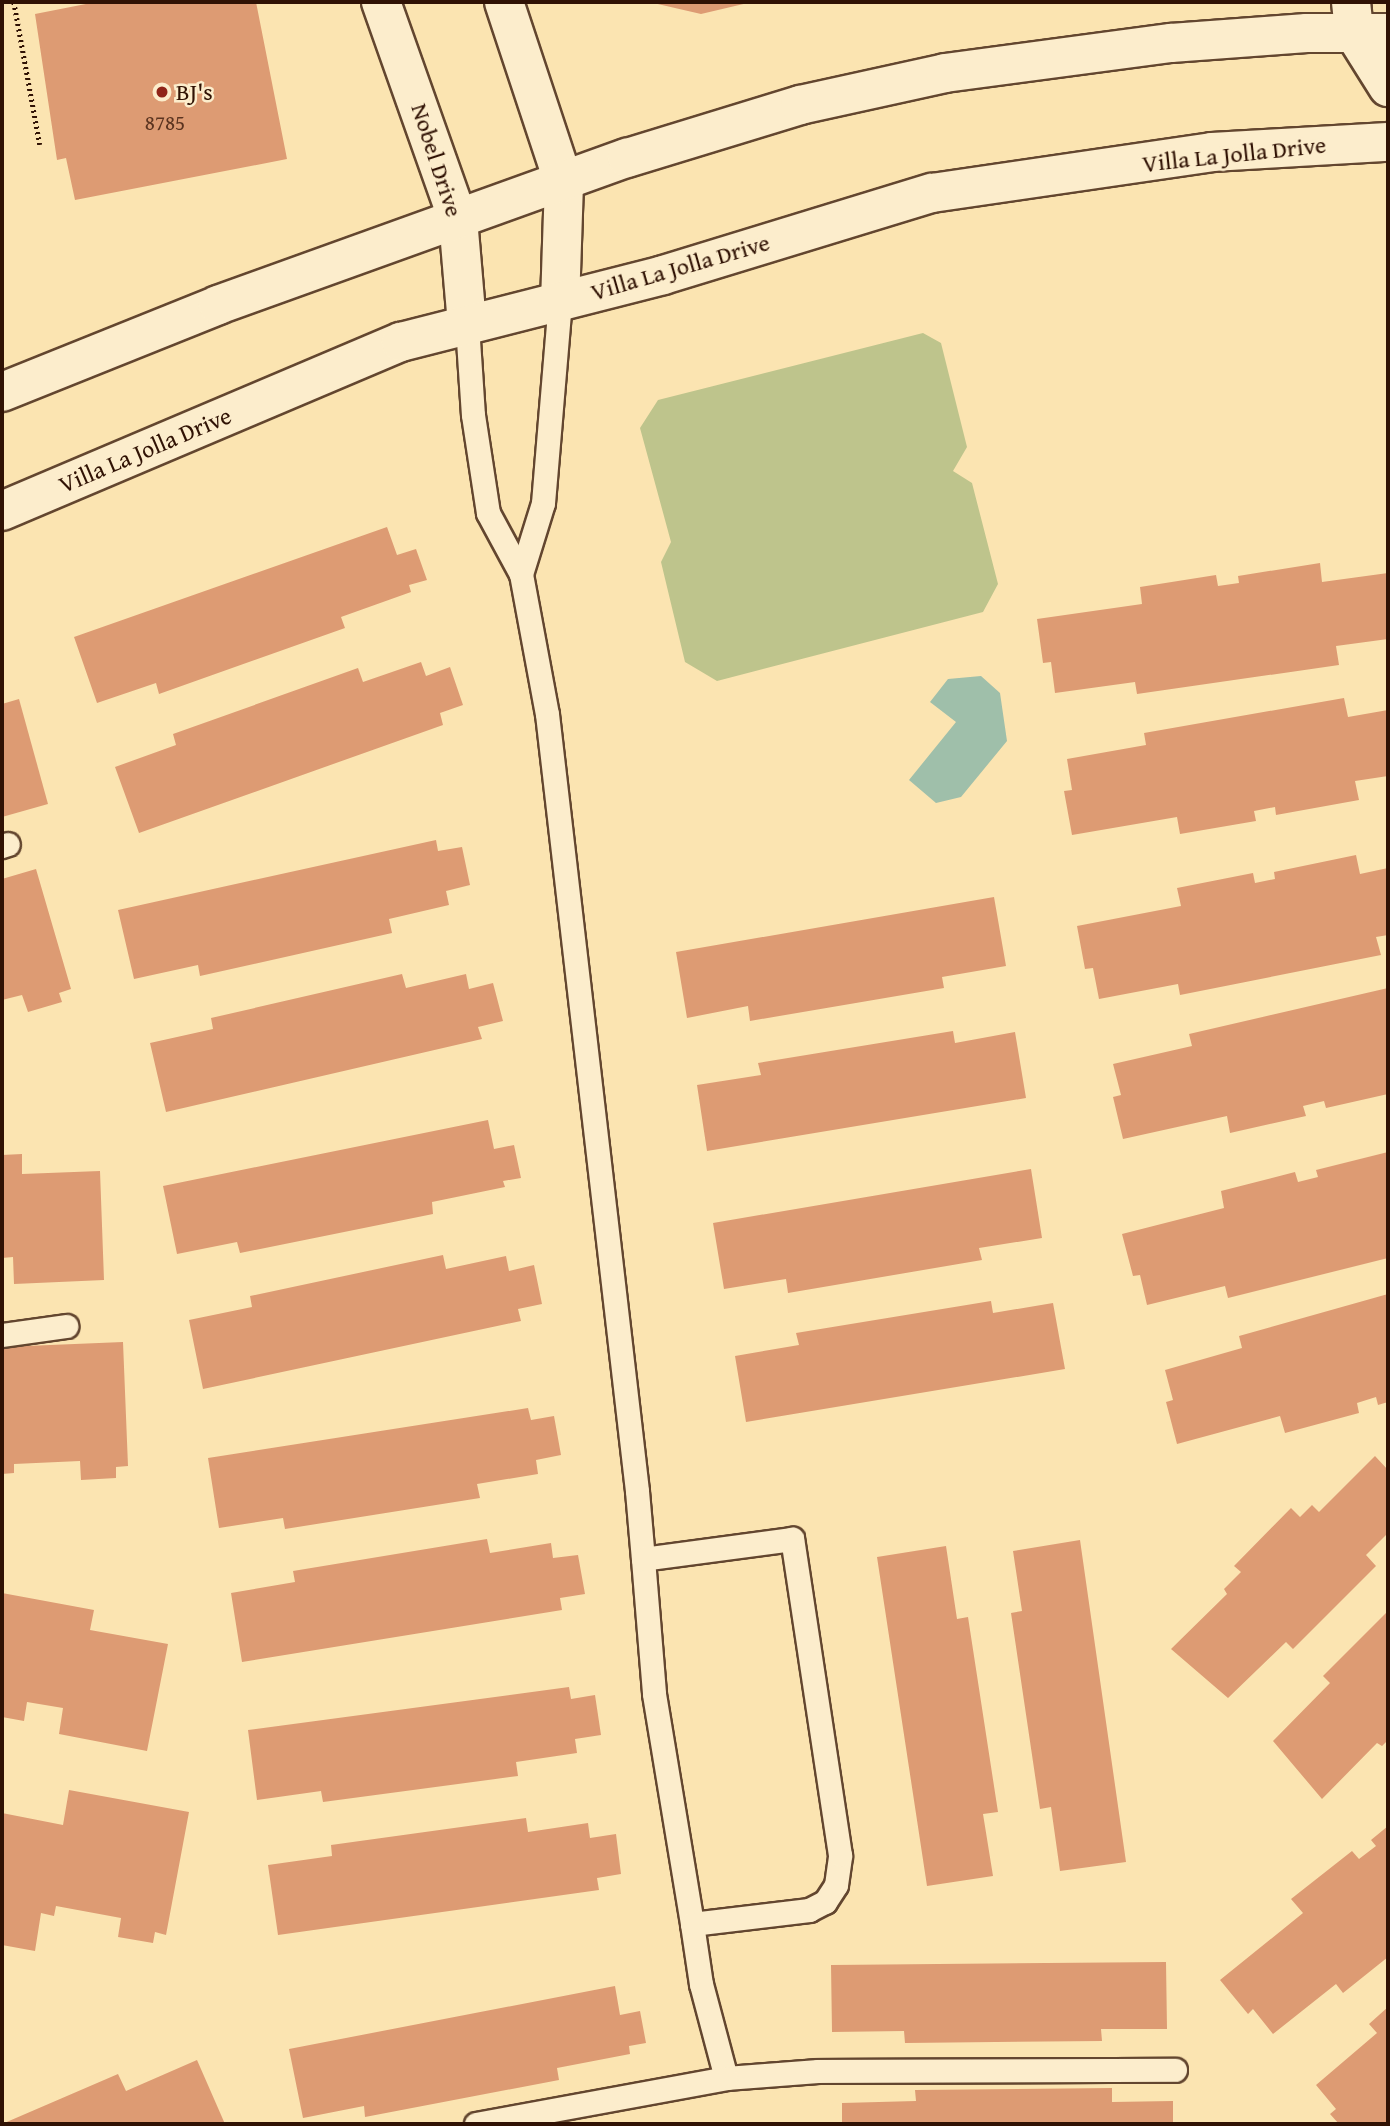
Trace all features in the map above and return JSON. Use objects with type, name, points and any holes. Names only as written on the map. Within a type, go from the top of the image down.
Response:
[{"type":"main road","name":"Nobel Drive","points":[[381,2],[458,219],[467,325]]},
{"type":"main road","points":[[504,2],[564,183],[559,301]]},
{"type":"main road","points":[[2,392],[218,304],[564,183],[800,105],[945,73],[1171,43],[1364,23],[1388,87]]},
{"type":"main road","name":"Villa La Jolla Drive","points":[[2,511],[401,342],[559,301],[932,193],[1212,152],[1388,142]]},
{"type":"lane","points":[[521,575],[542,503],[559,301]]},
{"type":"lane","points":[[467,325],[473,415],[488,513],[521,575],[547,714],[643,1559],[654,1694],[701,1984],[726,2078]]},
{"type":"lane","points":[[2,1335],[66,1326]]},
{"type":"lane","points":[[643,1559],[792,1539],[840,1855],[836,1885],[817,1906],[692,1924]]},
{"type":"lane","points":[[475,2124],[726,2078],[818,2071],[1175,2070]]},
{"type":"path","points":[[14,2],[40,145]]},
{"type":"green space","points":[[923,333],[941,343],[967,447],[953,471],[972,483],[998,584],[983,612],[717,681],[685,662],[661,562],[671,542],[640,428],[658,400]]},
{"type":"shaded area","points":[[981,676],[1000,693],[1007,741],[961,797],[936,803],[909,780],[956,722],[930,702],[948,679]]},
{"type":"building","points":[[96,2],[256,2],[287,159],[75,200],[66,158],[57,160],[35,14]]},
{"type":"building","points":[[649,2],[752,2],[701,14]]},
{"type":"building","points":[[387,527],[397,555],[416,549],[427,580],[409,585],[411,592],[341,617],[345,628],[159,694],[156,683],[97,703],[74,637]]},
{"type":"building","points":[[1320,563],[1322,582],[1388,573],[1388,639],[1336,646],[1339,665],[1137,694],[1135,682],[1055,693],[1051,662],[1043,663],[1037,619],[1142,604],[1140,587],[1216,575],[1218,586],[1239,583],[1238,576]]},
{"type":"building","points":[[421,662],[426,676],[450,667],[463,705],[440,713],[443,725],[139,833],[115,767],[176,745],[173,734],[358,668],[363,682]]},
{"type":"building","points":[[1344,698],[1348,717],[1388,710],[1388,776],[1355,781],[1359,800],[1276,815],[1275,807],[1254,811],[1256,821],[1180,834],[1177,817],[1072,835],[1064,791],[1072,790],[1067,759],[1146,745],[1144,733]]},
{"type":"building","points":[[19,699],[48,804],[2,817],[2,704]]},
{"type":"building","points":[[436,840],[438,851],[462,847],[470,885],[446,891],[449,905],[389,919],[392,933],[200,976],[198,965],[134,979],[118,910]]},
{"type":"building","points":[[1356,855],[1360,874],[1388,868],[1388,935],[1376,937],[1381,955],[1180,995],[1178,984],[1099,999],[1093,968],[1085,969],[1077,926],[1181,906],[1177,888],[1253,873],[1255,883],[1275,879],[1274,872]]},
{"type":"building","points":[[36,869],[71,989],[59,993],[62,1002],[28,1012],[22,995],[2,1000],[2,879]]},
{"type":"building","points":[[994,897],[1006,966],[942,977],[944,988],[750,1021],[748,1006],[687,1018],[676,952]]},
{"type":"building","points":[[402,974],[406,988],[466,974],[469,989],[493,983],[503,1021],[478,1027],[482,1039],[166,1112],[150,1043],[213,1029],[211,1018]]},
{"type":"building","points":[[1388,988],[1388,1094],[1326,1108],[1324,1101],[1303,1106],[1306,1116],[1230,1133],[1227,1116],[1123,1139],[1113,1097],[1121,1095],[1113,1064],[1192,1046],[1189,1034]]},
{"type":"building","points":[[953,1031],[955,1043],[1015,1032],[1026,1098],[707,1151],[697,1085],[761,1075],[758,1063]]},
{"type":"building","points":[[488,1120],[494,1149],[514,1145],[521,1178],[503,1181],[505,1187],[432,1202],[433,1214],[240,1253],[237,1242],[177,1254],[163,1186]]},
{"type":"building","points":[[1388,1152],[1388,1258],[1228,1298],[1225,1286],[1147,1305],[1140,1275],[1133,1276],[1122,1234],[1224,1208],[1221,1191],[1295,1172],[1298,1182],[1318,1177],[1316,1170]]},
{"type":"building","points":[[22,1154],[22,1174],[100,1171],[104,1280],[14,1284],[13,1257],[2,1258],[2,1155]]},
{"type":"building","points":[[1031,1169],[1042,1238],[979,1248],[982,1260],[788,1293],[786,1279],[724,1289],[713,1223]]},
{"type":"building","points":[[443,1255],[446,1269],[506,1256],[509,1271],[534,1265],[542,1304],[518,1309],[521,1321],[203,1389],[189,1320],[252,1307],[250,1296]]},
{"type":"building","points":[[1388,1294],[1388,1402],[1378,1405],[1376,1397],[1357,1403],[1359,1413],[1285,1433],[1280,1416],[1177,1444],[1166,1402],[1173,1400],[1165,1370],[1242,1348],[1239,1336]]},
{"type":"building","points":[[991,1301],[993,1313],[1053,1303],[1065,1369],[746,1422],[735,1356],[799,1345],[796,1333]]},
{"type":"building","points":[[123,1342],[128,1466],[116,1467],[116,1478],[81,1480],[80,1461],[14,1464],[14,1473],[2,1474],[2,1347]]},
{"type":"building","points":[[528,1408],[531,1420],[554,1416],[561,1455],[536,1460],[538,1474],[477,1484],[480,1498],[285,1529],[283,1518],[219,1528],[208,1458]]},
{"type":"building","points":[[1375,1456],[1388,1470],[1388,1533],[1366,1555],[1376,1566],[1293,1649],[1286,1642],[1228,1698],[1171,1649],[1227,1594],[1224,1589],[1241,1572],[1234,1566],[1291,1508],[1300,1517],[1312,1505],[1319,1512]]},
{"type":"building","points":[[487,1539],[490,1553],[551,1543],[553,1558],[578,1555],[585,1594],[560,1598],[562,1610],[242,1662],[231,1593],[295,1582],[293,1571]]},
{"type":"building","points":[[1080,1540],[1126,1862],[1060,1871],[1051,1807],[1040,1809],[1011,1613],[1022,1611],[1013,1551]]},
{"type":"building","points":[[946,1546],[957,1619],[968,1617],[998,1812],[983,1814],[993,1876],[927,1886],[877,1557]]},
{"type":"building","points":[[2,1593],[94,1610],[90,1630],[168,1644],[147,1751],[59,1734],[63,1708],[27,1702],[24,1721],[2,1717]]},
{"type":"building","points":[[1388,1611],[1388,1740],[1382,1746],[1377,1743],[1322,1799],[1273,1741],[1330,1683],[1323,1676]]},
{"type":"building","points":[[569,1687],[571,1699],[595,1695],[601,1735],[575,1739],[577,1753],[516,1762],[518,1776],[323,1802],[321,1791],[257,1800],[248,1730]]},
{"type":"building","points":[[69,1790],[189,1812],[166,1935],[155,1932],[153,1943],[118,1937],[121,1918],[56,1906],[54,1916],[41,1913],[35,1951],[2,1945],[2,1813],[63,1825]]},
{"type":"building","points":[[526,1818],[528,1832],[588,1823],[590,1838],[616,1834],[621,1874],[597,1878],[599,1890],[278,1935],[268,1865],[332,1856],[331,1845]]},
{"type":"building","points":[[1388,1826],[1388,1957],[1343,1993],[1336,1984],[1273,2034],[1253,2009],[1248,2014],[1220,1980],[1303,1913],[1291,1899],[1352,1851],[1359,1859],[1376,1846],[1371,1840]]},
{"type":"building","points":[[1166,1962],[1167,2029],[1101,2029],[1102,2041],[905,2043],[904,2031],[832,2032],[831,1965]]},
{"type":"building","points":[[615,1986],[620,2015],[640,2011],[646,2043],[629,2046],[630,2054],[557,2068],[559,2080],[365,2117],[364,2106],[303,2118],[289,2049]]},
{"type":"building","points":[[1388,2007],[1388,2123],[1339,2124],[1330,2114],[1336,2109],[1316,2085],[1377,2033],[1369,2024]]},
{"type":"building","points":[[197,2060],[225,2124],[2,2124],[118,2074],[126,2091]]},
{"type":"building","points":[[1112,2088],[1112,2102],[1173,2101],[1173,2124],[842,2124],[842,2103],[916,2101],[915,2090]]},
{"type":"place","name":"BJ's","points":[[162,92]]}]
